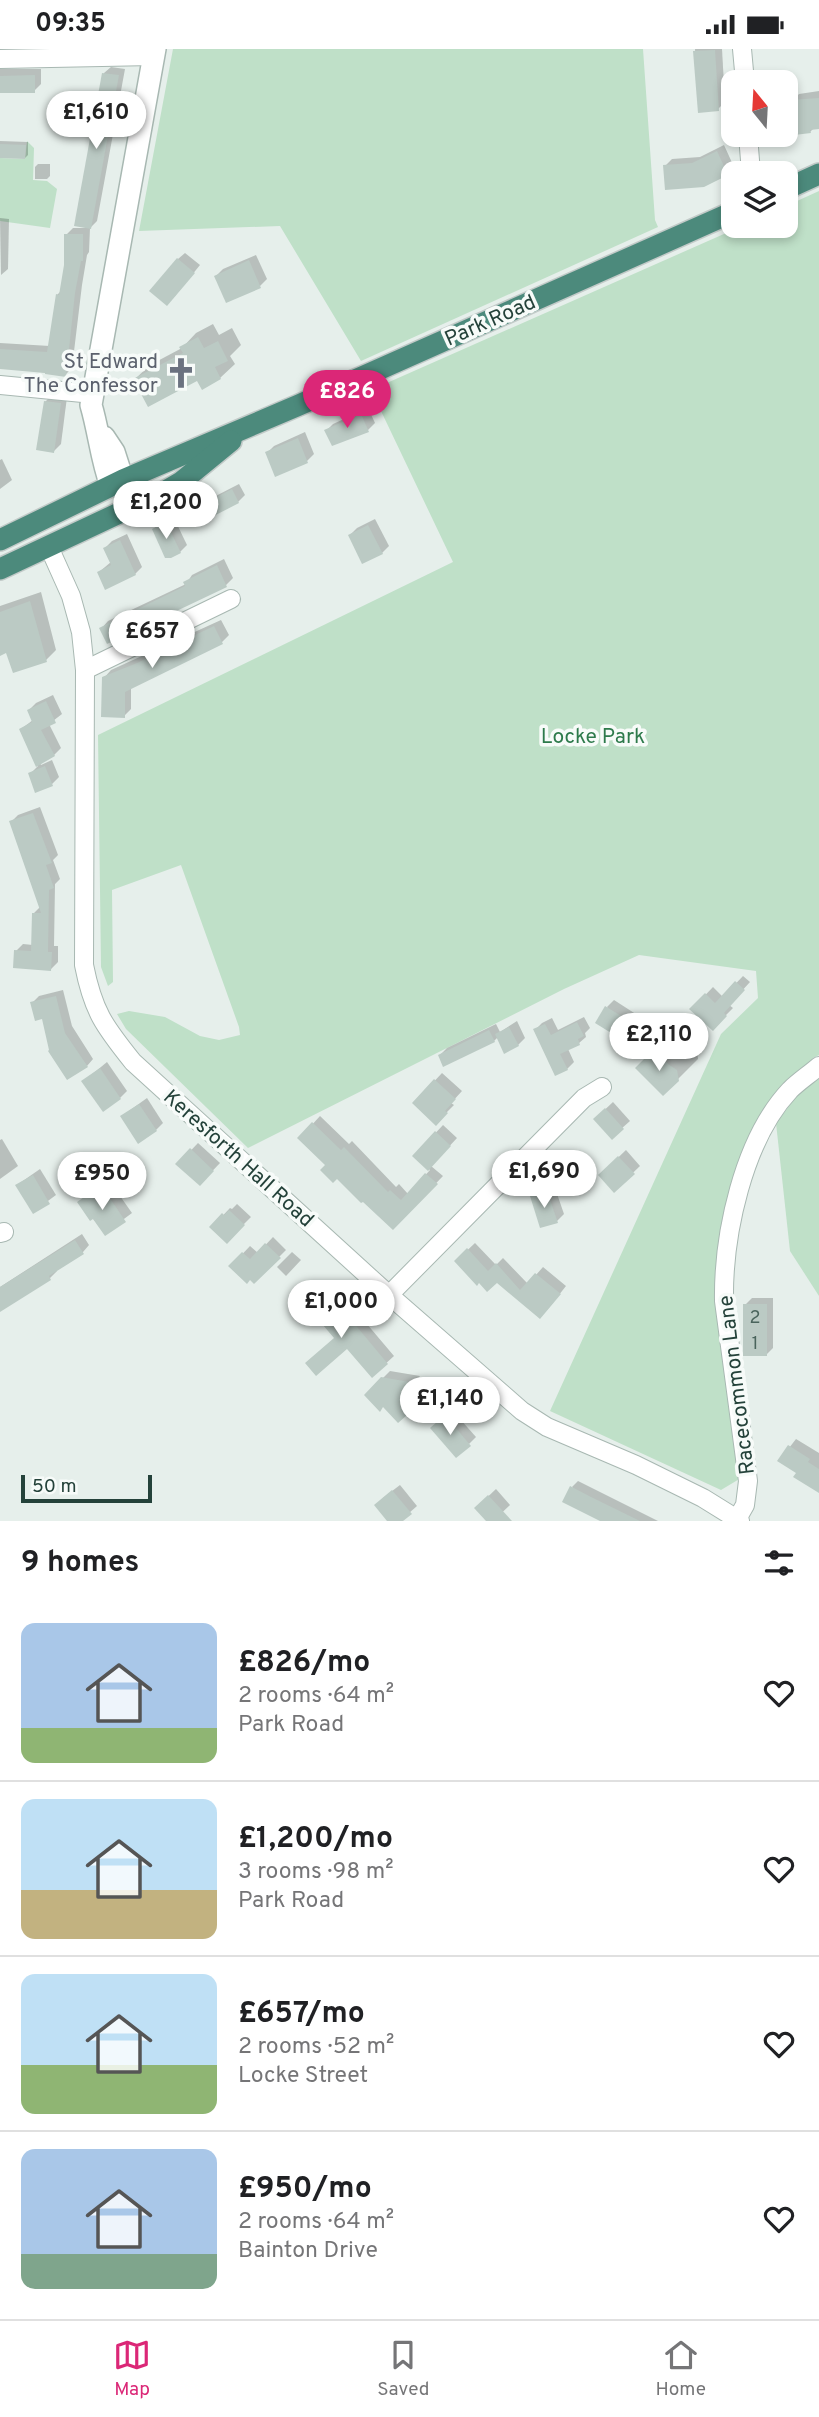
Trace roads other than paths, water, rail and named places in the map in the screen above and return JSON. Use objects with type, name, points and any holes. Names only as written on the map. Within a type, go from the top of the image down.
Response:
[{"type":"highway","points":[[798,184],[819,174]]},
{"type":"highway","name":"Park Road","points":[[0,540],[117,483],[721,217]]},
{"type":"highway","name":"Park Road","points":[[0,569],[181,482],[246,428]]},
{"type":"highway","points":[[117,483],[128,508]]},
{"type":"highway","points":[[44,519],[54,545]]},
{"type":"street","points":[[742,49],[744,70]]},
{"type":"street","points":[[0,59],[154,53],[91,405],[100,449],[117,483]]},
{"type":"street","points":[[0,385],[93,394]]},
{"type":"street","name":"Keresforth Hall Road","points":[[54,545],[68,565],[71,596],[81,632],[85,670],[84,965],[94,1007],[109,1031],[133,1062],[389,1296],[522,1411],[547,1427],[702,1497],[738,1520]]},
{"type":"street","points":[[85,670],[231,599]]},
{"type":"street","name":"Racecommon Lane","points":[[738,1520],[745,1505],[748,1481],[724,1301],[726,1253],[745,1171],[761,1131],[790,1090],[819,1066]]},
{"type":"street","points":[[389,1296],[584,1098],[602,1087]]},
{"type":"place","name":"St Edward The Confessor","points":[[181,373]]},
{"type":"park label","name":"Locke Park","points":[[593,736]]}]
